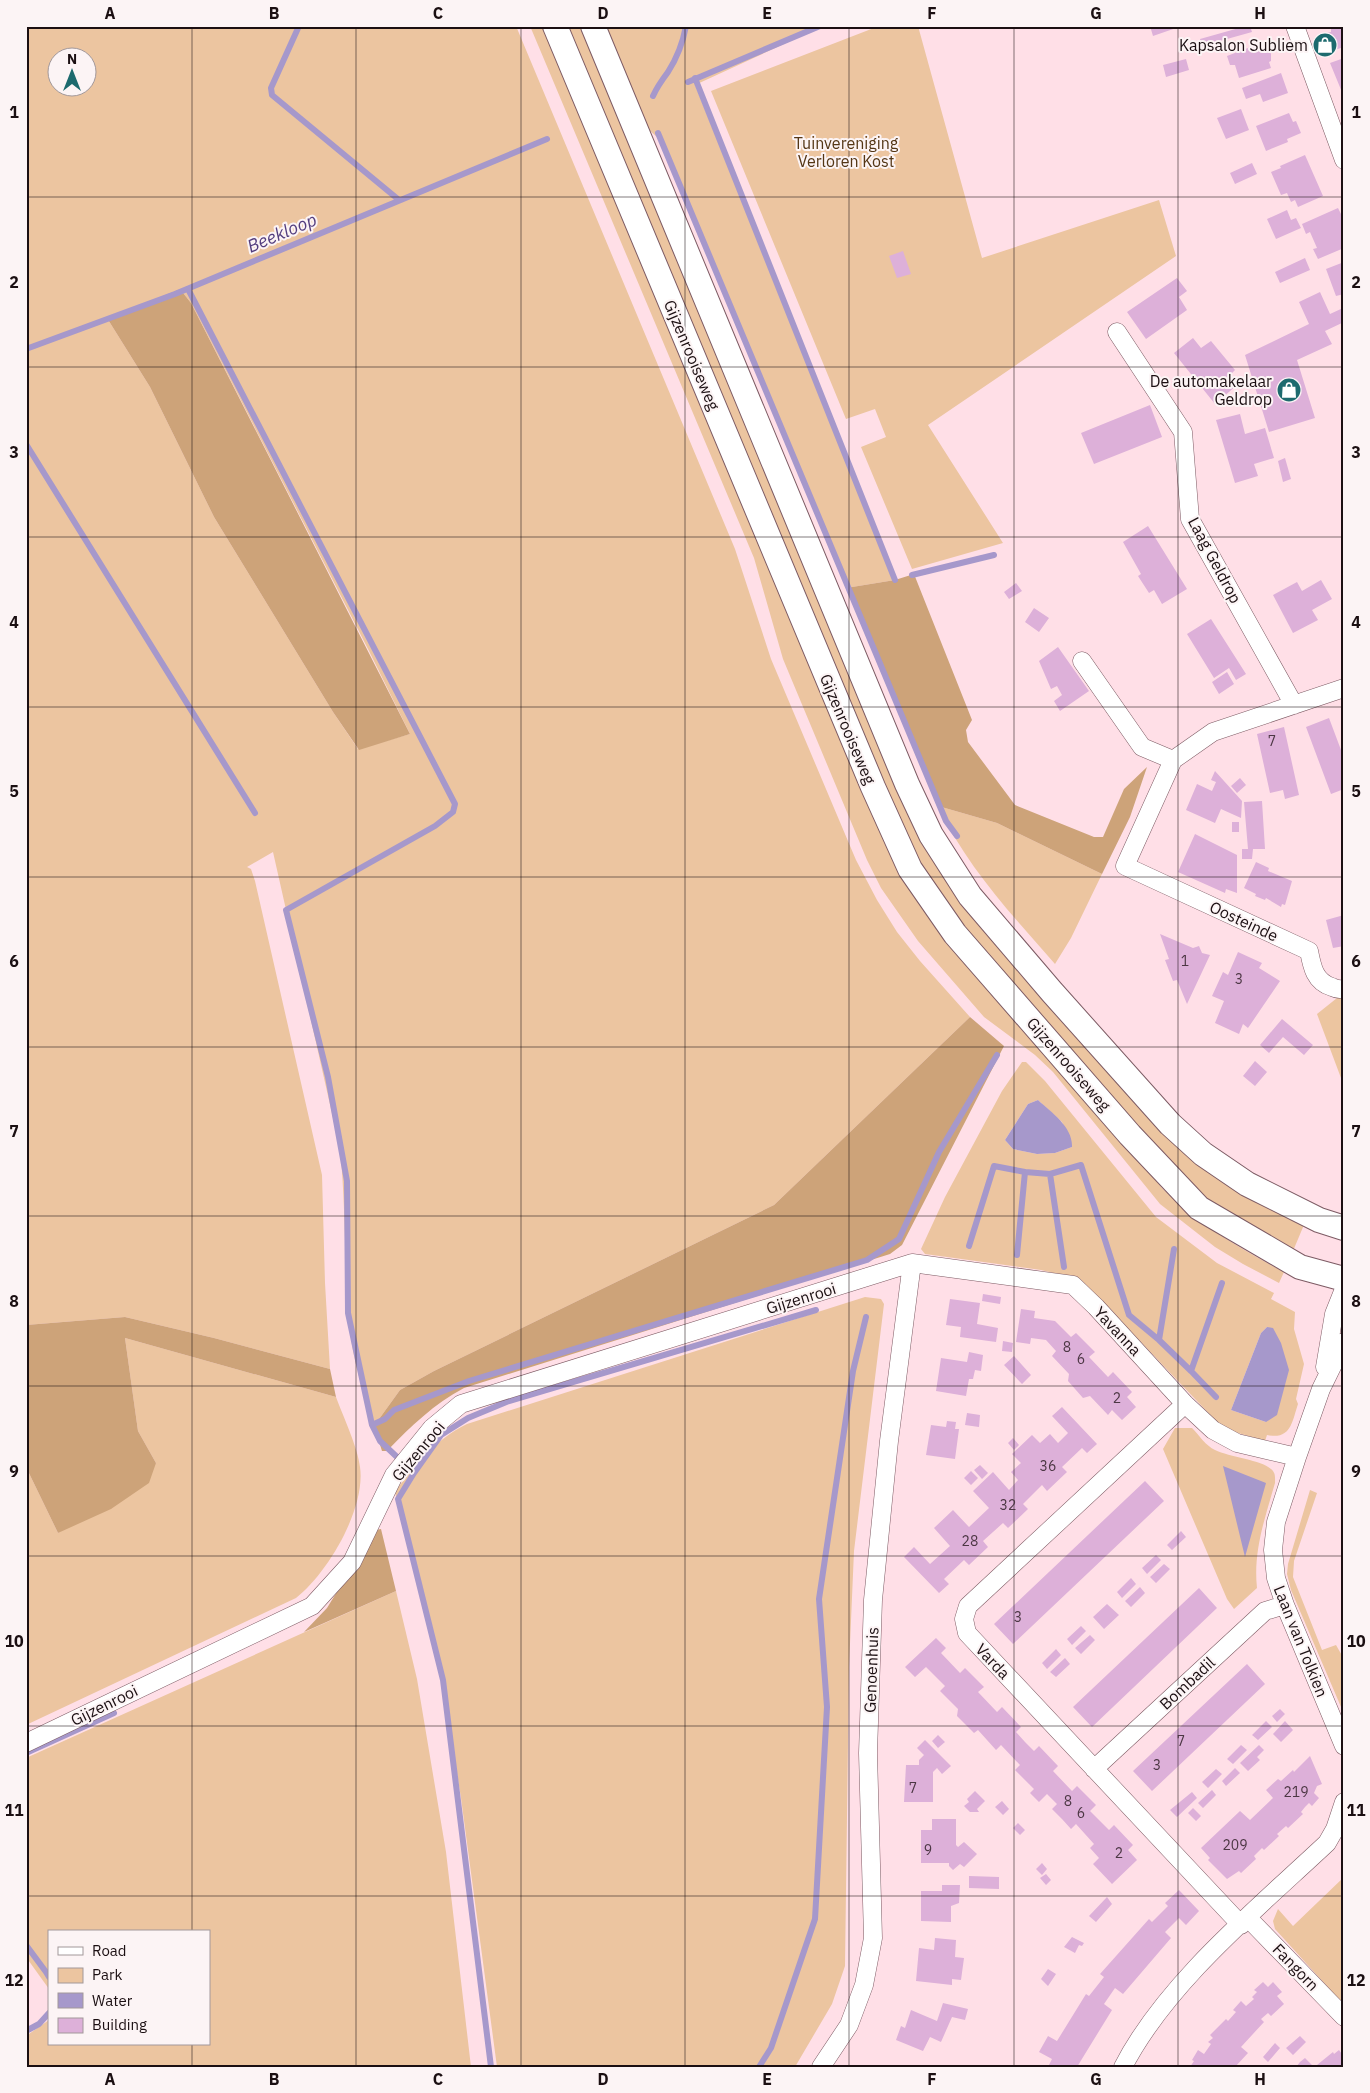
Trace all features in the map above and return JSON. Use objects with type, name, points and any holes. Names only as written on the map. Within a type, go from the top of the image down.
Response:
[{"type":"main road","name":"Gijzenrooiseweg","points":[[555,26],[872,787],[910,869],[955,934],[1130,1135],[1199,1208],[1300,1267],[1344,1280]]},
{"type":"main road","name":"Gijzenrooiseweg","points":[[593,26],[903,774],[931,835],[970,896],[1052,992],[1170,1124],[1204,1154],[1247,1184],[1319,1220],[1344,1228]]},
{"type":"street","points":[[1295,26],[1344,160]]},
{"type":"street","name":"Laag Geldrop","points":[[1118,332],[1183,432],[1190,519],[1294,705]]},
{"type":"street","points":[[1082,661],[1142,746],[1173,760],[1213,732],[1344,688]]},
{"type":"street","name":"Oosteinde","points":[[1173,760],[1126,866],[1309,951],[1313,970],[1322,984],[1339,990],[1344,989]]},
{"type":"street","name":"Yavanna","points":[[912,1263],[1074,1285],[1185,1404],[1213,1430],[1237,1443],[1298,1457]]},
{"type":"street","name":"Gijzenrooi","points":[[26,1743],[312,1606],[352,1562],[394,1475],[432,1428],[461,1404],[912,1263]]},
{"type":"street","name":"Genoenhuis","points":[[821,2067],[849,2025],[864,1985],[872,1938],[868,1753],[872,1600],[889,1441],[912,1263]]},
{"type":"street","name":"Laan van Tolkien","points":[[1321,1389],[1334,1314],[1344,1289]]},
{"type":"street","name":"Laan van Tolkien","points":[[1344,1342],[1321,1389],[1276,1522],[1273,1550],[1276,1578],[1285,1604],[1344,1746]]},
{"type":"street","name":"Varda","points":[[1185,1404],[968,1606],[964,1619],[967,1633],[1094,1769],[1244,1921]]},
{"type":"street","name":"Bombadil","points":[[1094,1769],[1265,1611],[1285,1604]]},
{"type":"street","points":[[1123,2067],[1144,2032],[1175,1992],[1244,1921],[1327,1843],[1335,1829],[1344,1802]]},
{"type":"street","name":"Fangorn","points":[[1244,1921],[1344,2017]]},
{"type":"green space","points":[[26,26],[516,26],[735,549],[771,659],[856,860],[877,900],[897,932],[970,1017],[774,1205],[434,1371],[400,1390],[374,1426],[358,1375],[350,1335],[340,1149],[273,852],[247,867],[251,869],[255,881],[322,1175],[330,1369],[214,1338],[125,1317],[26,1325]],"holes":[[[180,289],[191,303],[369,651],[410,734],[358,749],[333,712],[214,517],[150,387],[107,318]]]},
{"type":"green space","points":[[530,26],[547,26],[892,851],[1162,1188],[1190,1213],[1220,1235],[1284,1272],[1279,1283],[1215,1247],[1160,1204],[1053,1072],[1035,1055],[984,1017],[918,941],[881,888],[867,860],[783,659],[754,558]]},
{"type":"green space","points":[[562,26],[585,26],[921,829],[1141,1105],[1306,1220],[1293,1251],[1233,1218],[1194,1190],[1158,1154],[921,876]]},
{"type":"green space","points":[[602,26],[823,26],[695,85],[895,580],[846,588],[716,277],[663,142],[649,130]]},
{"type":"green space","name":"Tuinvereniging Verloren Kost","points":[[879,26],[918,26],[982,258],[1159,200],[1176,256],[928,425],[1003,543],[912,569],[861,447],[886,437],[875,409],[846,419],[711,91]]},
{"type":"green space","points":[[938,806],[997,823],[1102,874],[1071,938],[1055,964],[1006,908],[976,869],[949,828]]},
{"type":"green space","points":[[1344,997],[1344,1086],[1317,1014],[1337,998]]},
{"type":"green space","points":[[1022,1062],[1026,1062],[1045,1081],[1156,1217],[1217,1263],[1274,1293],[1271,1299],[1295,1312],[1294,1329],[1304,1364],[1296,1399],[1298,1404],[1292,1423],[1286,1432],[1275,1436],[1267,1435],[1265,1441],[1228,1430],[1217,1422],[1084,1283],[1074,1278],[1041,1270],[925,1254],[921,1249],[945,1197],[1002,1091]],"holes":[[[1038,1100],[1062,1122],[1072,1147],[1055,1153],[1037,1154],[1013,1149],[1005,1140],[1028,1104]],[[1267,1327],[1266,1422],[1231,1410],[1261,1333]]]},
{"type":"green space","points":[[865,1297],[881,1299],[884,1304],[854,1551],[849,1667],[845,1966],[832,2004],[795,2067],[497,2067],[461,1798],[442,1679],[395,1492],[410,1472],[435,1445],[467,1424]]},
{"type":"green space","points":[[125,1338],[336,1397],[359,1459],[360,1483],[357,1501],[351,1520],[332,1556],[308,1587],[296,1598],[26,1725],[26,1467],[58,1533],[156,1463],[138,1431]]},
{"type":"green space","points":[[1175,1428],[1192,1428],[1212,1448],[1267,1466],[1273,1471],[1275,1477],[1258,1548],[1257,1588],[1234,1609],[1227,1599],[1163,1449]]},
{"type":"green space","points":[[1310,1490],[1317,1493],[1294,1561],[1293,1577],[1322,1650],[1336,1645],[1344,1659],[1344,1714],[1291,1590],[1287,1574],[1288,1564]]},
{"type":"green space","points":[[396,1591],[417,1679],[446,1852],[471,2067],[26,2067],[26,2036],[48,2021],[48,2046],[210,2046],[210,1930],[48,1930],[48,1988],[26,1957],[26,1758]]},
{"type":"green space","points":[[1344,1877],[1344,2005],[1275,1929],[1273,1921],[1278,1909],[1293,1926]]},
{"type":"shaded area","points":[[180,289],[191,303],[410,734],[359,750],[333,712],[214,517],[150,387],[107,318]]},
{"type":"shaded area","points":[[914,574],[972,720],[966,730],[968,742],[1015,805],[1094,837],[1103,837],[1124,789],[1147,767],[1130,817],[1102,874],[997,823],[938,806],[846,588],[895,580]]},
{"type":"shaded area","points":[[970,1017],[1004,1046],[902,1245],[890,1254],[464,1388],[423,1416],[387,1451],[382,1451],[374,1426],[400,1390],[434,1371],[774,1205]]},
{"type":"shaded area","points":[[125,1317],[214,1338],[330,1369],[336,1397],[125,1338],[138,1431],[156,1463],[149,1483],[111,1509],[58,1533],[26,1467],[26,1325]]},
{"type":"shaded area","points":[[381,1529],[396,1591],[304,1632],[327,1608],[375,1530]]},
{"type":"water","points":[[1038,1100],[1065,1127],[1069,1133],[1072,1147],[1055,1153],[1037,1154],[1013,1149],[1005,1140],[1028,1104]]},
{"type":"water","points":[[1267,1327],[1273,1328],[1281,1343],[1289,1370],[1277,1415],[1266,1422],[1231,1410],[1261,1333]]},
{"type":"water","points":[[1223,1466],[1266,1483],[1245,1557]]},
{"type":"building","points":[[1150,26],[1179,26],[1179,27],[1153,36]]},
{"type":"building","points":[[1238,26],[1260,27],[1251,29],[1252,32],[1202,46],[1200,39],[1239,28]]},
{"type":"building","points":[[1344,26],[1344,47],[1325,53],[1319,35],[1331,32],[1331,29]]},
{"type":"building","points":[[1266,41],[1271,54],[1271,61],[1269,62],[1271,68],[1239,78],[1235,65],[1230,65],[1227,56]]},
{"type":"building","points":[[1344,58],[1344,97],[1330,63]]},
{"type":"building","points":[[1186,59],[1189,70],[1166,77],[1163,65]]},
{"type":"building","points":[[1281,73],[1288,93],[1263,102],[1260,94],[1246,99],[1242,88]]},
{"type":"building","points":[[1241,109],[1249,130],[1226,139],[1217,118]]},
{"type":"building","points":[[1289,113],[1293,122],[1296,121],[1301,133],[1287,139],[1288,142],[1266,151],[1256,126]]},
{"type":"building","points":[[1305,155],[1323,196],[1298,207],[1295,200],[1291,202],[1287,193],[1281,195],[1271,172]]},
{"type":"building","points":[[1252,163],[1257,174],[1235,184],[1230,173]]},
{"type":"building","points":[[1338,208],[1344,220],[1344,248],[1318,259],[1313,249],[1317,248],[1310,232],[1306,234],[1302,224]]},
{"type":"building","points":[[1287,210],[1291,220],[1296,218],[1301,228],[1276,239],[1267,219]]},
{"type":"building","points":[[903,251],[911,274],[897,278],[889,256]]},
{"type":"building","points":[[1305,258],[1310,270],[1280,283],[1275,272]]},
{"type":"building","points":[[1344,262],[1344,294],[1336,296],[1326,269]]},
{"type":"building","points":[[1177,278],[1187,291],[1179,297],[1187,310],[1146,339],[1127,312]]},
{"type":"building","points":[[1320,292],[1330,314],[1343,308],[1344,322],[1325,331],[1332,344],[1297,360],[1315,418],[1269,432],[1245,355],[1309,324],[1299,302]]},
{"type":"building","points":[[1193,338],[1201,348],[1211,341],[1235,370],[1230,375],[1237,385],[1215,404],[1174,353]]},
{"type":"building","points":[[1150,405],[1162,437],[1094,464],[1081,433]]},
{"type":"building","points":[[1240,414],[1245,434],[1265,428],[1274,458],[1254,464],[1258,476],[1235,483],[1216,420]]},
{"type":"building","points":[[1285,458],[1291,479],[1283,482],[1278,461]]},
{"type":"building","points":[[1148,526],[1187,589],[1162,604],[1154,590],[1149,593],[1138,576],[1141,574],[1123,542]]},
{"type":"building","points":[[1321,580],[1332,599],[1312,610],[1318,620],[1293,633],[1273,595],[1297,582],[1302,591]]},
{"type":"building","points":[[1016,583],[1022,591],[1009,599],[1004,592]]},
{"type":"building","points":[[1034,608],[1049,618],[1039,632],[1025,622]]},
{"type":"building","points":[[1211,619],[1246,674],[1236,680],[1229,668],[1214,678],[1187,634]]},
{"type":"building","points":[[1058,647],[1089,691],[1060,711],[1054,701],[1062,695],[1057,686],[1051,689],[1039,661]]},
{"type":"building","points":[[1227,672],[1234,684],[1219,694],[1212,682]]},
{"type":"building","points":[[1329,718],[1344,758],[1344,789],[1331,794],[1306,727]]},
{"type":"building","points":[[1284,727],[1299,795],[1285,799],[1283,790],[1270,793],[1257,734]]},
{"type":"building","points":[[1215,771],[1242,801],[1241,818],[1221,809],[1215,823],[1186,810],[1197,784],[1212,791],[1216,782],[1211,780]]},
{"type":"building","points":[[1240,778],[1246,785],[1237,793],[1231,786]]},
{"type":"building","points":[[1262,801],[1265,849],[1253,849],[1252,859],[1242,859],[1242,849],[1248,849],[1244,802]]},
{"type":"building","points":[[1232,822],[1239,822],[1239,832],[1232,832]]},
{"type":"building","points":[[1195,834],[1237,855],[1237,893],[1226,889],[1225,893],[1178,872]]},
{"type":"building","points":[[1256,862],[1269,868],[1268,871],[1292,881],[1285,905],[1282,904],[1281,907],[1266,898],[1265,900],[1255,896],[1256,894],[1244,888]]},
{"type":"building","points":[[1344,915],[1344,946],[1333,948],[1326,920]]},
{"type":"building","points":[[1160,934],[1193,948],[1199,946],[1202,953],[1210,955],[1187,1004],[1177,980],[1173,981],[1165,960],[1169,959]]},
{"type":"building","points":[[1238,952],[1262,963],[1259,968],[1280,981],[1248,1028],[1243,1024],[1239,1034],[1215,1023],[1224,1001],[1212,996],[1223,972],[1228,975]]},
{"type":"building","points":[[1282,1019],[1313,1045],[1304,1055],[1283,1037],[1269,1053],[1260,1045]]},
{"type":"building","points":[[1255,1061],[1267,1072],[1255,1086],[1243,1076]]},
{"type":"building","points":[[983,1294],[1001,1297],[1000,1304],[982,1301]]},
{"type":"building","points":[[950,1299],[980,1303],[977,1324],[998,1328],[996,1342],[960,1337],[961,1327],[946,1325]]},
{"type":"building","points":[[1021,1309],[1035,1311],[1034,1318],[1055,1321],[1071,1337],[1076,1333],[1095,1352],[1089,1357],[1108,1377],[1113,1372],[1132,1392],[1127,1397],[1136,1407],[1122,1420],[1112,1410],[1108,1415],[1090,1396],[1083,1398],[1068,1381],[1069,1374],[1052,1356],[1056,1351],[1046,1340],[1031,1338],[1030,1344],[1016,1342]]},
{"type":"building","points":[[1003,1341],[1013,1343],[1012,1352],[1002,1351]]},
{"type":"building","points":[[969,1352],[983,1355],[981,1371],[975,1370],[973,1379],[969,1379],[966,1396],[936,1391],[941,1358],[967,1362]]},
{"type":"building","points":[[1014,1356],[1031,1375],[1022,1384],[1004,1365]]},
{"type":"building","points":[[1062,1407],[1097,1444],[1087,1453],[1082,1448],[1062,1467],[1067,1472],[1047,1491],[1042,1485],[1023,1504],[1028,1509],[1008,1528],[1003,1523],[983,1541],[988,1547],[969,1565],[964,1560],[944,1579],[949,1584],[939,1593],[904,1557],[914,1547],[930,1564],[950,1546],[934,1528],[953,1510],[969,1527],[989,1508],[973,1491],[993,1472],[1009,1490],[1018,1480],[1011,1472],[1021,1463],[1012,1454],[1032,1435],[1040,1443],[1050,1434],[1058,1443],[1068,1433],[1052,1416]]},
{"type":"building","points":[[967,1413],[980,1415],[979,1427],[965,1425]]},
{"type":"building","points":[[947,1421],[956,1422],[955,1429],[959,1429],[955,1459],[926,1455],[931,1425],[946,1427]]},
{"type":"building","points":[[1013,1438],[1019,1445],[1014,1450],[1008,1443]]},
{"type":"building","points":[[980,1465],[988,1473],[982,1479],[974,1470]]},
{"type":"building","points":[[971,1471],[978,1478],[971,1485],[964,1478]]},
{"type":"building","points":[[1145,1481],[1164,1501],[1013,1644],[994,1624]]},
{"type":"building","points":[[1181,1531],[1186,1537],[1172,1550],[1167,1545]]},
{"type":"building","points":[[1156,1555],[1161,1560],[1147,1574],[1142,1568]]},
{"type":"building","points":[[1164,1564],[1170,1569],[1156,1583],[1150,1577]]},
{"type":"building","points":[[1131,1578],[1136,1584],[1122,1598],[1117,1592]]},
{"type":"building","points":[[1140,1587],[1145,1593],[1131,1607],[1125,1601]]},
{"type":"building","points":[[1199,1588],[1217,1608],[1092,1727],[1073,1707]]},
{"type":"building","points":[[1107,1604],[1119,1615],[1104,1629],[1093,1617]]},
{"type":"building","points":[[1081,1626],[1086,1631],[1072,1645],[1067,1639]]},
{"type":"building","points":[[1090,1635],[1095,1640],[1081,1654],[1075,1648]]},
{"type":"building","points":[[936,1638],[946,1648],[941,1653],[960,1673],[965,1668],[984,1687],[978,1692],[997,1712],[1002,1707],[1021,1727],[1016,1732],[1025,1742],[1034,1751],[1039,1746],[1058,1766],[1053,1771],[1072,1791],[1077,1786],[1096,1805],[1090,1811],[1109,1830],[1114,1825],[1133,1845],[1128,1850],[1137,1860],[1112,1884],[1093,1864],[1099,1858],[1090,1848],[1094,1844],[1076,1824],[1071,1829],[1052,1809],[1057,1804],[1047,1794],[1039,1802],[1030,1793],[1034,1789],[1015,1770],[1020,1765],[1001,1745],[996,1750],[978,1730],[974,1733],[957,1716],[958,1709],[940,1691],[945,1686],[926,1667],[915,1677],[905,1667]]},
{"type":"building","points":[[1056,1649],[1061,1655],[1047,1669],[1042,1663]]},
{"type":"building","points":[[1065,1658],[1070,1664],[1056,1677],[1050,1672]]},
{"type":"building","points":[[1247,1664],[1265,1684],[1152,1791],[1133,1771]]},
{"type":"building","points":[[1280,1709],[1285,1714],[1277,1722],[1272,1716]]},
{"type":"building","points":[[1266,1721],[1272,1727],[1258,1740],[1252,1735]]},
{"type":"building","points":[[1285,1721],[1293,1730],[1281,1742],[1273,1734]]},
{"type":"building","points":[[938,1735],[945,1742],[938,1748],[932,1741]]},
{"type":"building","points":[[925,1740],[951,1766],[942,1774],[937,1768],[933,1772],[933,1802],[904,1802],[906,1765],[919,1765],[919,1760],[924,1755],[917,1748]]},
{"type":"building","points":[[1241,1745],[1247,1750],[1233,1764],[1227,1759]]},
{"type":"building","points":[[1259,1745],[1264,1750],[1257,1757],[1260,1760],[1248,1771],[1240,1763]]},
{"type":"building","points":[[1310,1756],[1322,1784],[1317,1786],[1314,1793],[1319,1798],[1312,1806],[1309,1803],[1301,1812],[1303,1814],[1288,1828],[1286,1826],[1277,1834],[1279,1836],[1264,1850],[1262,1848],[1254,1856],[1256,1859],[1241,1873],[1239,1871],[1227,1879],[1208,1860],[1210,1858],[1201,1848],[1240,1811],[1250,1820],[1273,1798],[1266,1790],[1278,1779],[1281,1781],[1293,1770],[1294,1772]]},
{"type":"building","points":[[1235,1768],[1240,1773],[1226,1786],[1222,1781]]},
{"type":"building","points":[[1216,1769],[1222,1774],[1208,1788],[1202,1782]]},
{"type":"building","points":[[1212,1790],[1216,1795],[1203,1808],[1198,1803]]},
{"type":"building","points":[[975,1791],[985,1801],[977,1809],[979,1812],[970,1812],[964,1806],[969,1802],[967,1799]]},
{"type":"building","points":[[1192,1792],[1197,1798],[1177,1817],[1170,1810]]},
{"type":"building","points":[[1002,1801],[1009,1809],[1003,1815],[995,1807]]},
{"type":"building","points":[[1193,1808],[1201,1816],[1196,1821],[1188,1813]]},
{"type":"building","points":[[932,1819],[956,1819],[956,1845],[958,1847],[964,1842],[977,1854],[964,1867],[960,1864],[953,1870],[949,1863],[921,1863],[921,1830],[932,1830]]},
{"type":"building","points":[[1018,1823],[1025,1830],[1020,1835],[1013,1828]]},
{"type":"building","points":[[1042,1863],[1047,1869],[1042,1875],[1036,1869]]},
{"type":"building","points":[[1046,1874],[1051,1880],[1046,1885],[1040,1878]]},
{"type":"building","points":[[969,1876],[999,1877],[999,1889],[969,1888]]},
{"type":"building","points":[[942,1885],[960,1885],[959,1903],[951,1906],[951,1922],[921,1921],[921,1891],[942,1891]]},
{"type":"building","points":[[1179,1890],[1199,1911],[1186,1925],[1179,1918],[1165,1932],[1171,1938],[1123,1994],[1115,1988],[1104,2004],[1112,2010],[1077,2067],[1048,2067],[1052,2059],[1039,2052],[1048,2036],[1057,2041],[1086,1994],[1089,1996],[1104,1977],[1100,1974],[1149,1919],[1152,1922],[1168,1906],[1165,1903]]},
{"type":"building","points":[[1107,1897],[1112,1904],[1096,1922],[1089,1916]]},
{"type":"building","points":[[1072,1937],[1084,1943],[1082,1946],[1079,1945],[1075,1953],[1064,1947]]},
{"type":"building","points":[[935,1938],[956,1940],[955,1957],[964,1958],[961,1980],[952,1979],[952,1985],[916,1981],[919,1948],[934,1950]]},
{"type":"building","points":[[1048,1969],[1056,1974],[1048,1986],[1041,1979]]},
{"type":"building","points":[[1263,1982],[1268,1987],[1273,1982],[1282,1992],[1277,1996],[1284,2004],[1271,2016],[1268,2013],[1261,2019],[1264,2022],[1241,2047],[1248,2053],[1235,2067],[1233,2065],[1231,2067],[1190,2067],[1198,2050],[1204,2054],[1211,2044],[1208,2042],[1213,2038],[1210,2035],[1226,2019],[1228,2021],[1236,2012],[1233,2010],[1241,2001],[1246,2006],[1254,1999],[1252,1997],[1257,1992],[1254,1990]]},
{"type":"building","points":[[943,2003],[968,2009],[965,2020],[952,2017],[941,2042],[930,2037],[923,2051],[896,2040],[901,2026],[905,2028],[911,2010],[937,2021]]},
{"type":"building","points":[[1300,2036],[1306,2042],[1293,2055],[1286,2048]]},
{"type":"building","points":[[1275,2043],[1280,2048],[1268,2062],[1263,2057]]},
{"type":"building","points":[[1339,2050],[1344,2057],[1344,2067],[1317,2065],[1333,2052],[1334,2054]]},
{"type":"building","points":[[1305,2058],[1314,2067],[1296,2067],[1300,2062]]},
{"type":"waterway","points":[[299,26],[271,88],[272,95],[399,200]]},
{"type":"waterway","name":"Beekloop","points":[[653,96],[677,56],[686,26]]},
{"type":"waterway","points":[[688,82],[820,26]]},
{"type":"waterway","points":[[695,78],[895,580]]},
{"type":"waterway","points":[[658,133],[946,821],[957,836]]},
{"type":"waterway","name":"Beekloop","points":[[26,349],[175,294],[547,139]]},
{"type":"waterway","points":[[188,289],[455,804],[453,812],[435,826],[286,910],[328,1077],[347,1181],[348,1313],[372,1425],[380,1441],[414,1473],[441,1435],[468,1418],[509,1401],[816,1310]]},
{"type":"waterway","points":[[26,444],[255,813]]},
{"type":"waterway","points":[[912,575],[994,555]]},
{"type":"waterway","points":[[372,1425],[385,1419],[394,1410],[469,1381],[867,1260],[899,1239],[939,1152],[997,1055]]},
{"type":"waterway","points":[[1064,1267],[1050,1174],[1081,1165],[1129,1315],[1159,1340]]},
{"type":"waterway","points":[[969,1246],[994,1166],[1025,1172]]},
{"type":"waterway","points":[[1017,1255],[1025,1172],[1050,1174]]},
{"type":"waterway","points":[[1174,1249],[1159,1340],[1191,1371]]},
{"type":"waterway","points":[[1216,1397],[1191,1371],[1222,1283]]},
{"type":"waterway","points":[[759,2067],[771,2048],[815,1919],[827,1707],[819,1599],[853,1371],[866,1317]]},
{"type":"waterway","points":[[414,1473],[398,1499],[443,1680],[491,2067]]},
{"type":"waterway","points":[[26,1753],[114,1713]]},
{"type":"waterway","name":"Beekloop","points":[[26,1945],[48,1975]]},
{"type":"waterway","name":"Beekloop","points":[[26,2031],[39,2024],[48,2014]]},
{"type":"place","name":"Kapsalon Subliem","points":[[1325,45]]},
{"type":"place","name":"De automakelaar Geldrop","points":[[1289,390]]}]
